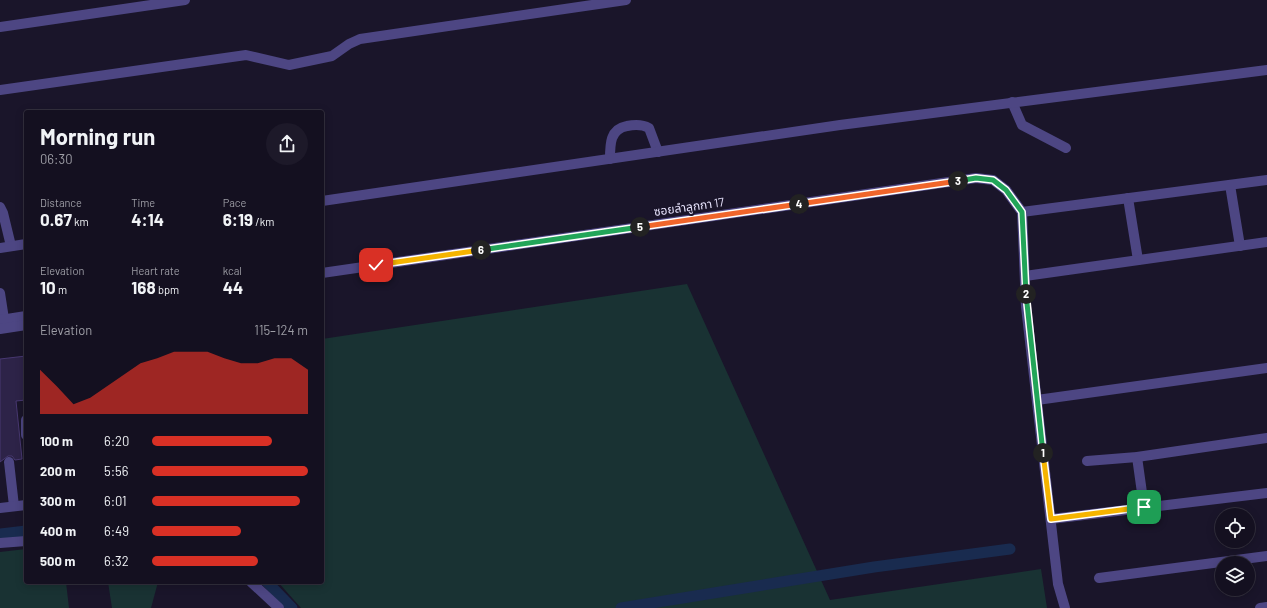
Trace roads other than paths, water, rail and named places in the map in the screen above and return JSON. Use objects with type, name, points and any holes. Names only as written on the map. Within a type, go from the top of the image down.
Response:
[{"type":"street","points":[[0,27],[185,0]]},
{"type":"street","points":[[0,90],[246,55],[289,64],[332,56],[349,44],[360,39],[626,0]]},
{"type":"street","points":[[324,201],[1012,102],[1267,70]]},
{"type":"street","points":[[1012,102],[1022,125],[1066,148]]},
{"type":"street","points":[[610,159],[611,138],[620,127],[632,125],[642,124],[649,128],[658,152]]},
{"type":"street","name":"ซอยลำลูกกา 17","points":[[324,273],[976,178],[993,180],[1006,190],[1022,212]]},
{"type":"street","points":[[1064,608],[1058,584],[1026,307],[1022,212],[1267,180]]},
{"type":"street","points":[[1230,185],[1240,246]]},
{"type":"street","points":[[1128,198],[1138,260]]},
{"type":"street","points":[[0,207],[3,213],[11,246]]},
{"type":"street","points":[[1025,276],[1267,242]]},
{"type":"street","points":[[0,248],[24,244]]},
{"type":"street","points":[[0,294],[2,320],[24,316]]},
{"type":"street","points":[[0,329],[24,325]]},
{"type":"street","points":[[1037,400],[1267,368]]},
{"type":"street","points":[[1086,462],[1137,457],[1267,438]]},
{"type":"street","points":[[1137,457],[1144,507]]},
{"type":"street","points":[[9,462],[14,506]]},
{"type":"street","points":[[1051,519],[1267,493]]},
{"type":"street","points":[[0,508],[24,504]]},
{"type":"street","points":[[0,543],[24,541]]},
{"type":"street","points":[[1099,578],[1267,556]]},
{"type":"street","points":[[253,584],[279,608]]},
{"type":"street","points":[[1260,608],[1267,607]]},
{"type":"waterway","points":[[0,534],[24,531]]},
{"type":"waterway","points":[[621,608],[874,567],[1010,549]]},
{"type":"waterway","points":[[269,584],[292,608]]}]
